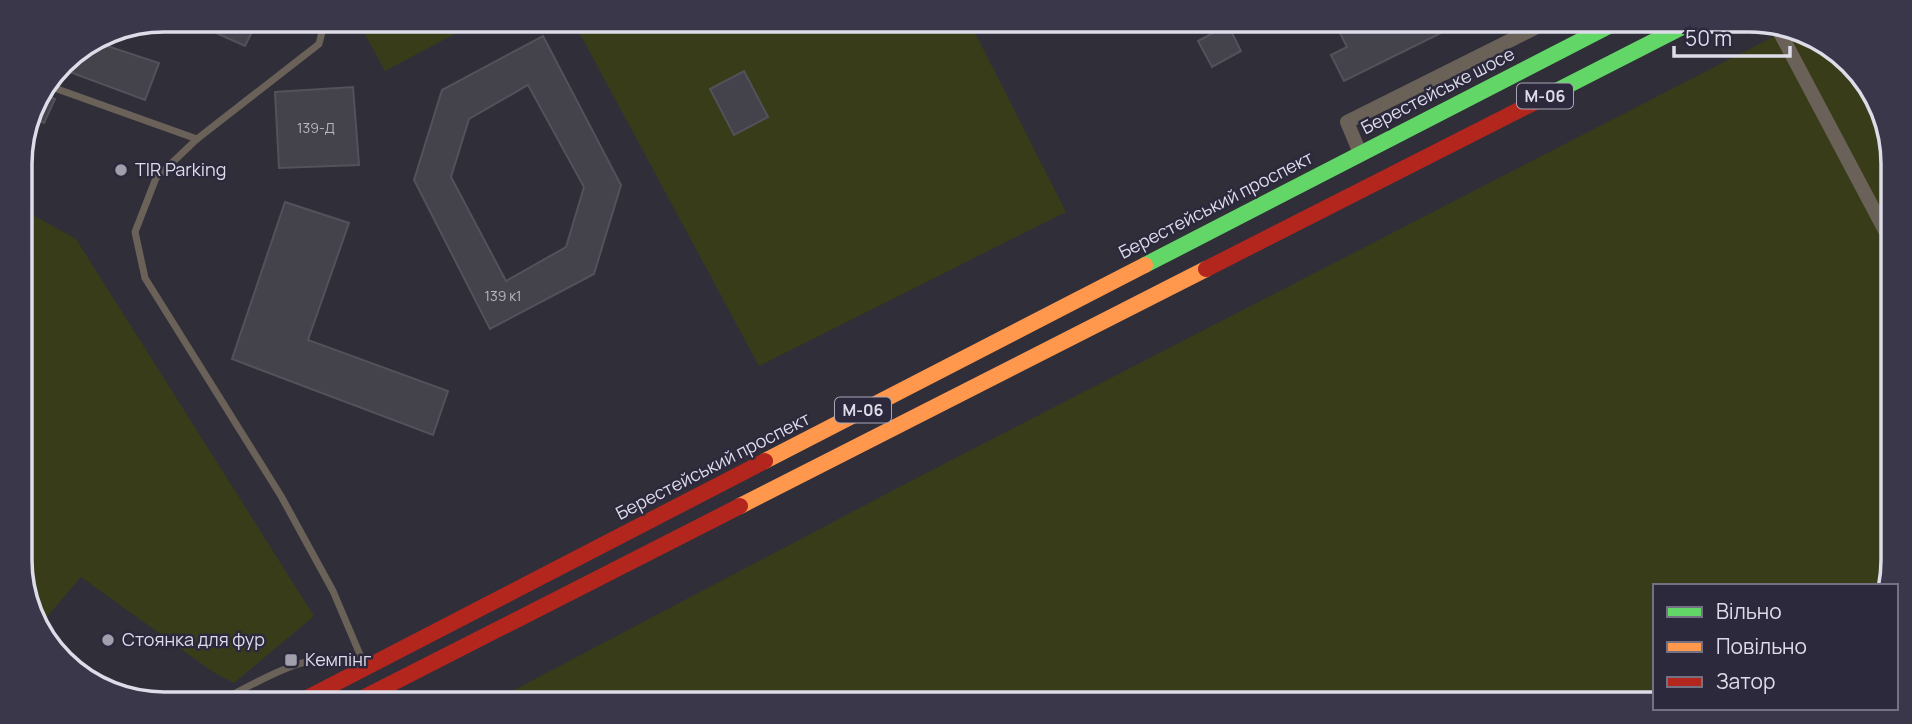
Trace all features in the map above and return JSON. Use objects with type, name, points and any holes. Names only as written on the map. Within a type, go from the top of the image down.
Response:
[{"type":"highway","name":"Берестейське шосе","points":[[1360,153],[1597,32]]},
{"type":"highway","name":"М-06","points":[[375,692],[1670,32]]},
{"type":"highway","name":"Берестейський проспект","points":[[319,692],[1360,153]]},
{"type":"street","points":[[1360,153],[1348,122],[1527,32]]},
{"type":"street","points":[[1782,36],[1881,223]]},
{"type":"lane","points":[[322,32],[319,44],[197,139],[156,178],[135,232],[145,278],[281,496],[333,591],[365,668]]},
{"type":"lane","points":[[55,88],[197,139]]},
{"type":"lane","points":[[238,692],[293,665],[316,659],[341,658],[365,668]]},
{"type":"green space","points":[[364,32],[458,32],[385,71]]},
{"type":"green space","points":[[579,32],[975,32],[1066,212],[759,366]]},
{"type":"green space","points":[[1777,35],[1807,45],[1835,64],[1848,77],[1867,105],[1876,129],[1881,164],[1881,560],[1878,584],[1653,584],[1653,692],[510,692],[907,483]]},
{"type":"green space","points":[[32,215],[76,239],[314,616],[234,683],[213,672],[81,577],[45,619],[34,586],[32,569]]},
{"type":"building","points":[[214,32],[252,32],[245,46]]},
{"type":"building","points":[[1215,32],[1232,32],[1241,51],[1212,67],[1198,41]]},
{"type":"building","points":[[1340,32],[1443,32],[1344,81],[1331,55],[1347,47]]},
{"type":"building","points":[[543,36],[621,185],[594,274],[490,329],[414,180],[442,90]],"holes":[[[528,85],[584,187],[566,247],[506,281],[451,177],[469,119]]]},
{"type":"building","points":[[105,45],[159,63],[145,100],[69,72]]},
{"type":"building","points":[[744,71],[768,117],[734,135],[710,89]]},
{"type":"building","points":[[353,87],[359,165],[279,168],[275,92]]},
{"type":"building","points":[[50,97],[55,99],[44,123],[39,121]]},
{"type":"building","points":[[285,202],[349,223],[308,340],[448,391],[433,435],[232,359]]},
{"type":"traffic: fast","points":[[1145,265],[1597,32]]},
{"type":"traffic: fast","points":[[1537,101],[1672,32]]},
{"type":"traffic: slow","points":[[765,461],[1145,265]]},
{"type":"traffic: slow","points":[[740,506],[1206,269]]},
{"type":"traffic: jam","points":[[1206,269],[1537,101]]},
{"type":"traffic: jam","points":[[319,692],[765,461]]},
{"type":"traffic: jam","points":[[375,692],[740,506]]},
{"type":"place","name":"TIR Parking","points":[[121,170]]},
{"type":"place","name":"Стоянка для фур","points":[[108,640]]},
{"type":"place","name":"Кемпінг","points":[[291,660]]}]
